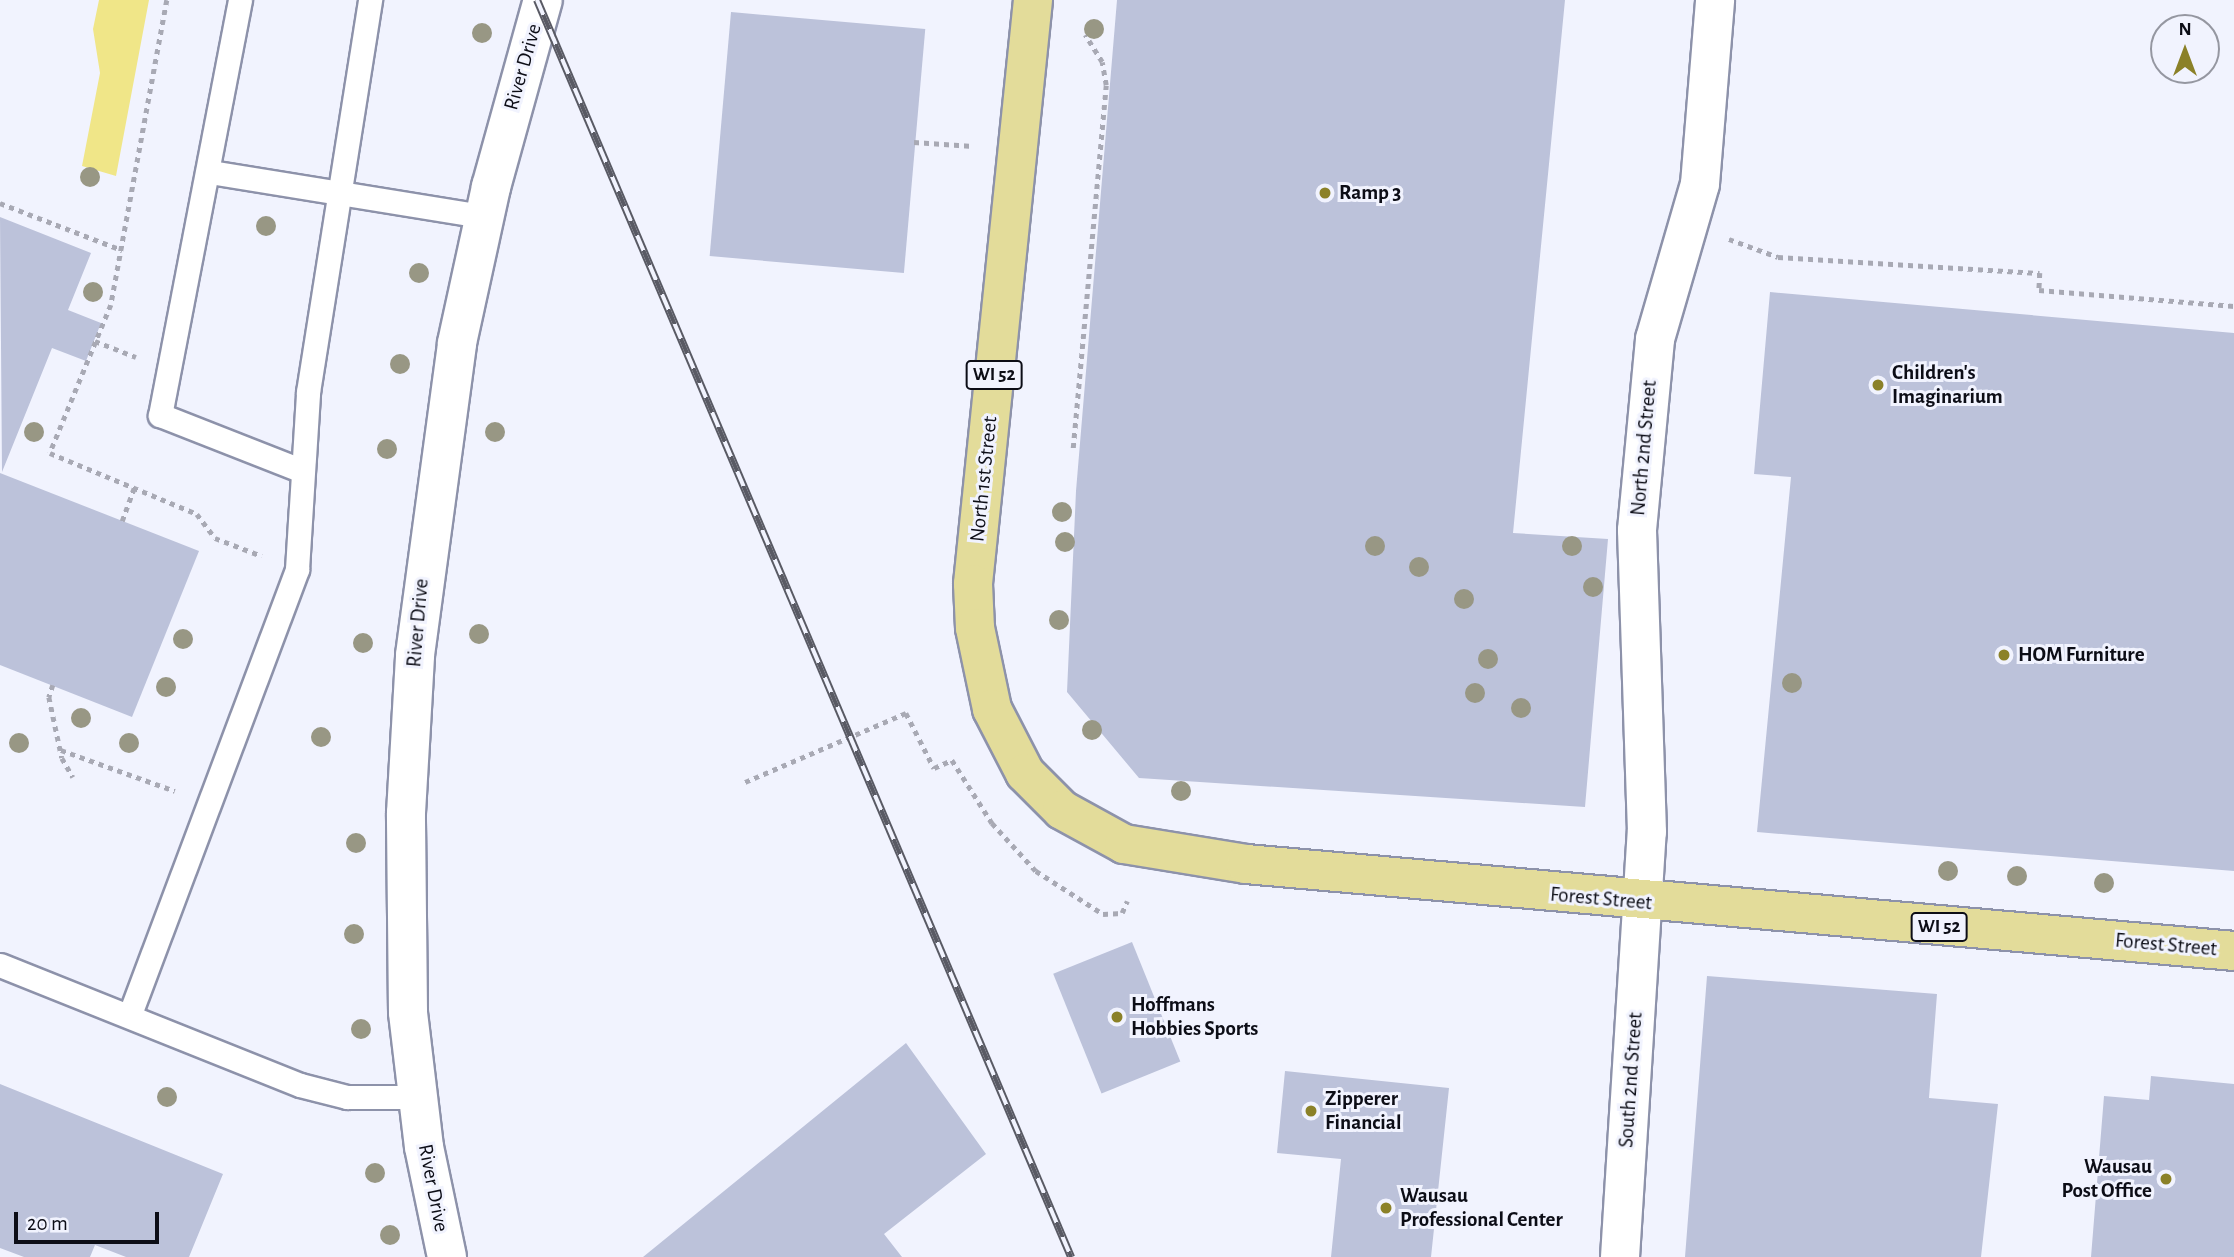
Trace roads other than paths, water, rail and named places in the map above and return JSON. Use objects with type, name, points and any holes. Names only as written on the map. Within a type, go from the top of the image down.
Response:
[{"type":"main road","name":"North 1st Street","points":[[1009,745],[980,671],[973,584],[1033,0]]},
{"type":"main road","name":"Forest Street","points":[[1009,745],[1025,773],[1062,810],[1124,844],[1246,864],[1643,903],[2234,951]]},
{"type":"street","name":"River Drive","points":[[447,1257],[417,1097],[404,937],[415,655],[437,461],[483,216],[543,0]]},
{"type":"street","name":"North 2nd Street","points":[[1643,903],[1647,786],[1637,530],[1655,338],[1687,233],[1703,161],[1714,0]]},
{"type":"street","name":"South 2nd Street","points":[[1620,1257],[1643,903]]},
{"type":"lane","points":[[240,0],[209,172],[160,415],[300,470]]},
{"type":"lane","points":[[130,1014],[297,569],[300,470],[370,0]]},
{"type":"lane","points":[[209,172],[483,216]]},
{"type":"lane","points":[[0,965],[130,1014],[320,1092],[417,1097]]},
{"type":"railway","points":[[537,0],[1071,1257]]},
{"type":"place","name":"Ramp 3","points":[[1325,193]]},
{"type":"place","name":"Children's Imaginarium","points":[[1878,385]]},
{"type":"place","name":"HOM Furniture","points":[[2004,655]]},
{"type":"place","name":"Hoffmans Hobbies Sports","points":[[1117,1017]]},
{"type":"place","name":"Zipperer Financial","points":[[1311,1111]]},
{"type":"place","name":"Wausau Post Office","points":[[2166,1179]]},
{"type":"place","name":"Wausau Professional Center","points":[[1386,1208]]}]
